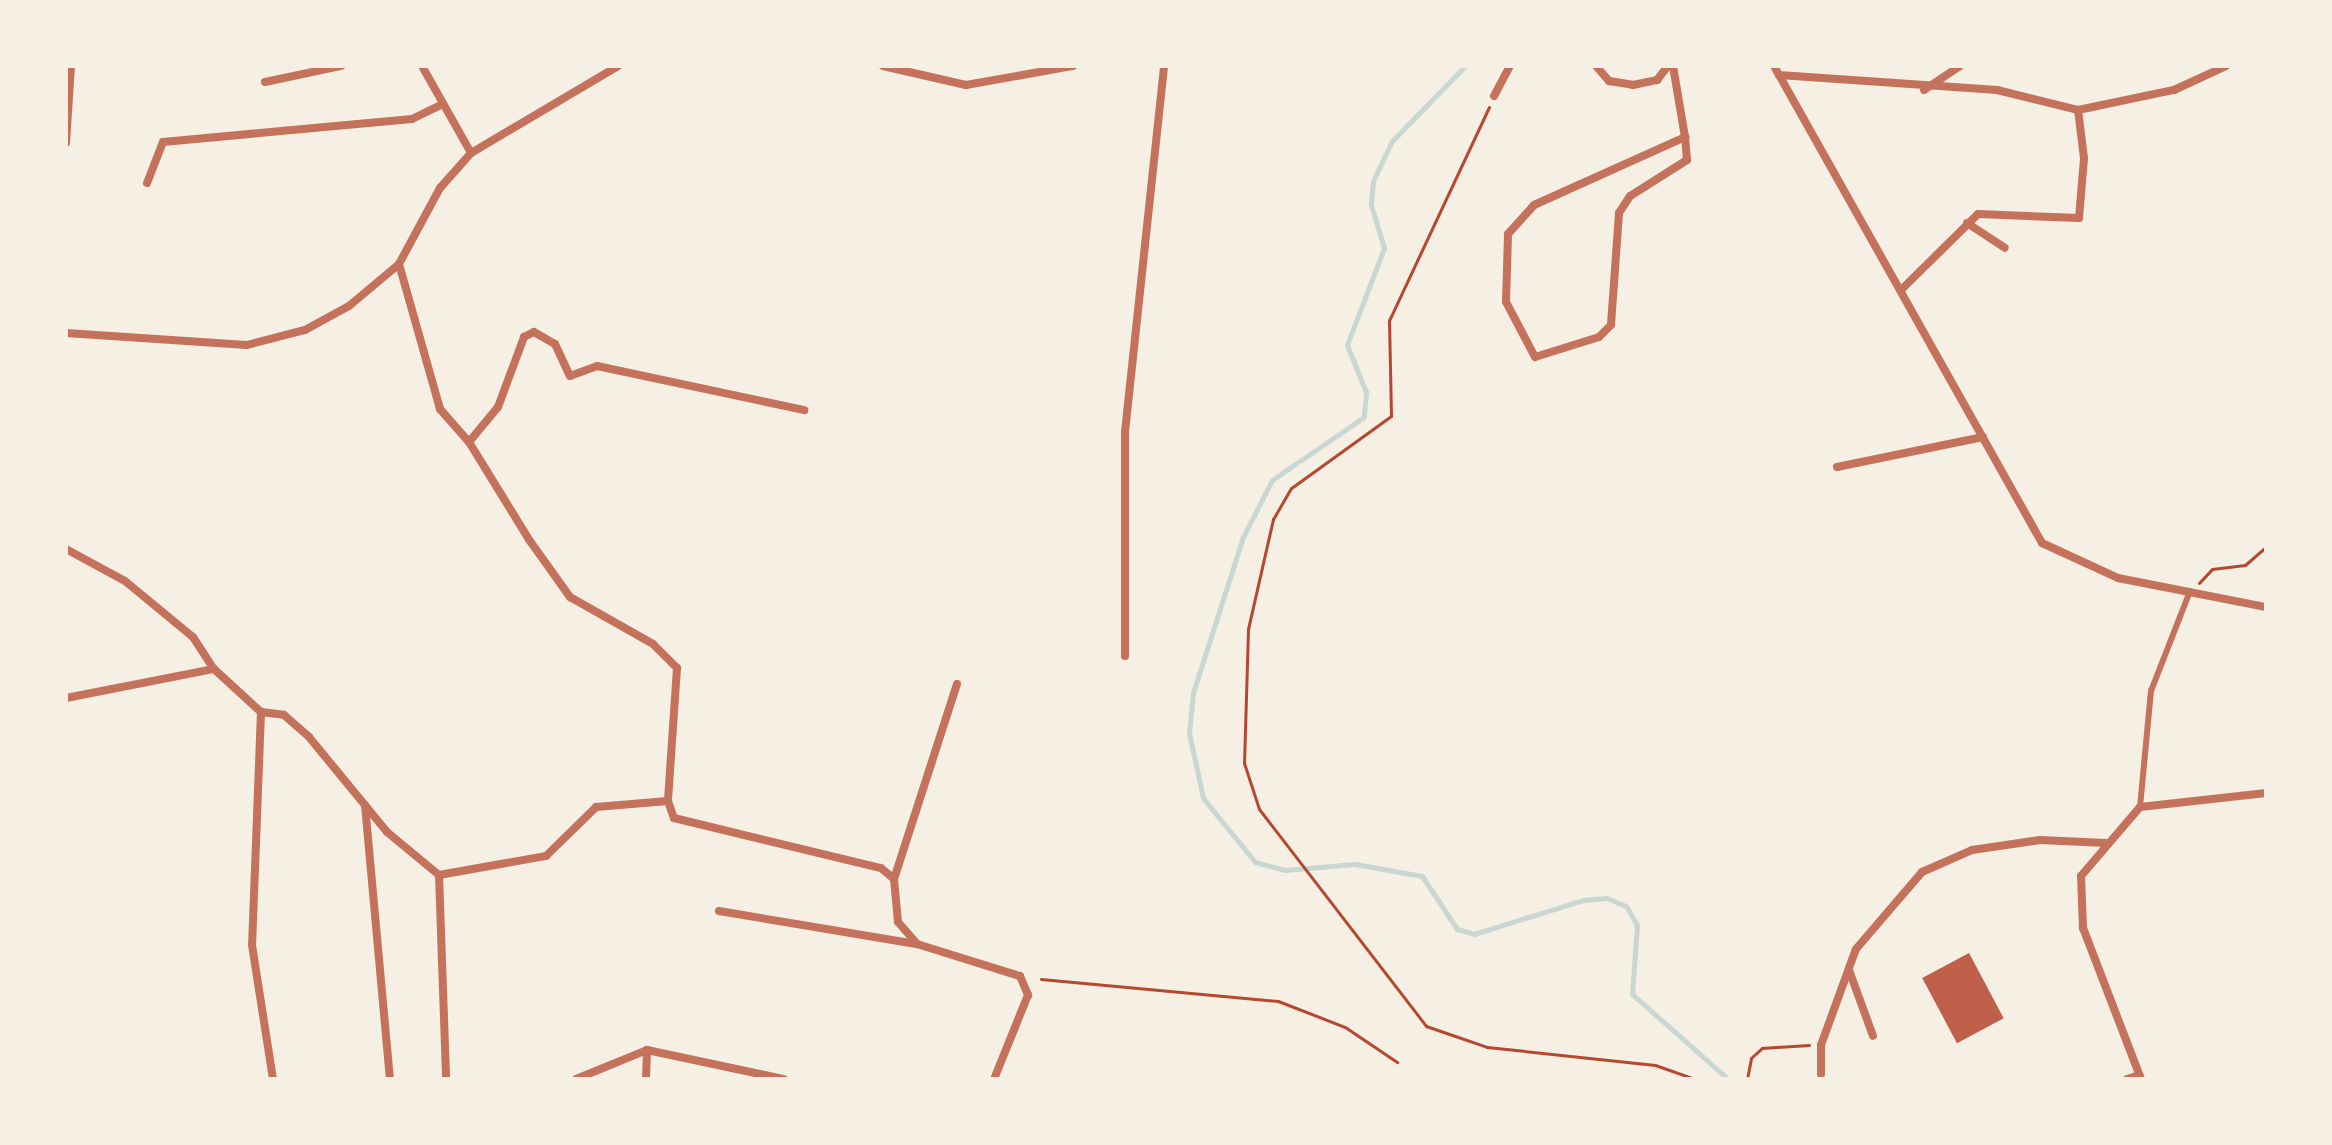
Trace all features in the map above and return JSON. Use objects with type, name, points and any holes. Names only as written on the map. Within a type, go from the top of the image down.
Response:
[{"type":"street","points":[[66,143],[71,66]]},
{"type":"street","points":[[265,82],[341,66]]},
{"type":"street","points":[[422,66],[439,106],[471,153]]},
{"type":"street","points":[[66,333],[247,345],[305,330],[399,264],[440,188],[471,153],[618,66]]},
{"type":"street","points":[[883,66],[921,79],[966,85],[1073,66]]},
{"type":"street","points":[[919,66],[921,79]]},
{"type":"street","points":[[1125,656],[1125,432],[1164,66]]},
{"type":"street","points":[[1494,96],[1510,66]]},
{"type":"street","points":[[1596,66],[1609,81],[1633,85],[1657,80],[1671,66]]},
{"type":"street","points":[[1671,66],[1685,137],[1687,160],[1630,196],[1619,213],[1611,325],[1599,337],[1535,357],[1506,302],[1508,234],[1534,205],[1685,137]]},
{"type":"street","points":[[1924,90],[1960,66]]},
{"type":"street","points":[[1776,70],[1924,90],[1997,90],[2078,110],[2174,90],[2226,66]]},
{"type":"street","points":[[1776,70],[2042,543],[2118,578],[2266,607]]},
{"type":"street","points":[[147,183],[163,142],[412,119],[439,106]]},
{"type":"street","points":[[1901,290],[1978,214],[2079,218],[2084,158],[2078,110]]},
{"type":"street","points":[[1967,223],[2005,248]]},
{"type":"street","points":[[399,264],[440,409],[469,442],[570,597],[653,644],[677,668],[668,801],[674,818],[881,868],[894,879]]},
{"type":"street","points":[[469,442],[498,407],[524,337],[534,332],[555,344],[570,376],[597,366],[804,410]]},
{"type":"street","points":[[1837,467],[1983,437]]},
{"type":"street","points":[[66,549],[125,581],[193,637],[214,669],[261,712],[284,715],[309,737],[365,804],[439,875],[446,1079]]},
{"type":"street","points":[[2127,1079],[2140,1077],[2083,928],[2081,876],[2106,843],[2140,807],[2151,691],[2190,591]]},
{"type":"street","points":[[66,698],[214,669]]},
{"type":"street","points":[[917,944],[898,922],[894,879],[957,684]]},
{"type":"street","points":[[261,712],[252,945],[273,1079]]},
{"type":"street","points":[[2140,807],[2266,793]]},
{"type":"street","points":[[439,875],[546,856],[596,807],[627,799],[668,801]]},
{"type":"street","points":[[365,804],[390,1079]]},
{"type":"street","points":[[1821,1074],[1821,1045],[1856,949],[1922,872],[1972,850],[2040,840],[2106,843]]},
{"type":"street","points":[[719,911],[917,944],[1020,976],[1028,995],[994,1079]]},
{"type":"street","points":[[1848,969],[1873,1036]]},
{"type":"street","points":[[646,1079],[647,1050]]},
{"type":"street","points":[[576,1079],[647,1050],[784,1079]]},
{"type":"path","points":[[1494,96],[1389,320],[1391,416],[1291,488],[1261,554],[1241,700],[1244,763],[1259,809],[1312,885],[1409,1011],[1444,1036],[1655,1065],[1695,1079]]},
{"type":"path","points":[[2190,591],[2212,569],[2245,565],[2266,547]]},
{"type":"path","points":[[1041,979],[1278,1001],[1345,1027],[1397,1062]]},
{"type":"path","points":[[1747,1079],[1751,1058],[1762,1048],[1821,1045]]},
{"type":"building","points":[[1969,953],[2004,1018],[1957,1043],[1922,978]]},
{"type":"waterway","points":[[1465,66],[1392,141],[1373,181],[1371,205],[1384,248],[1347,345],[1366,392],[1364,417],[1272,480],[1243,537],[1193,693],[1189,733],[1203,798],[1255,862],[1285,870],[1355,864],[1422,876],[1457,929],[1474,934],[1583,900],[1607,898],[1626,906],[1637,925],[1632,994],[1728,1079]]}]
